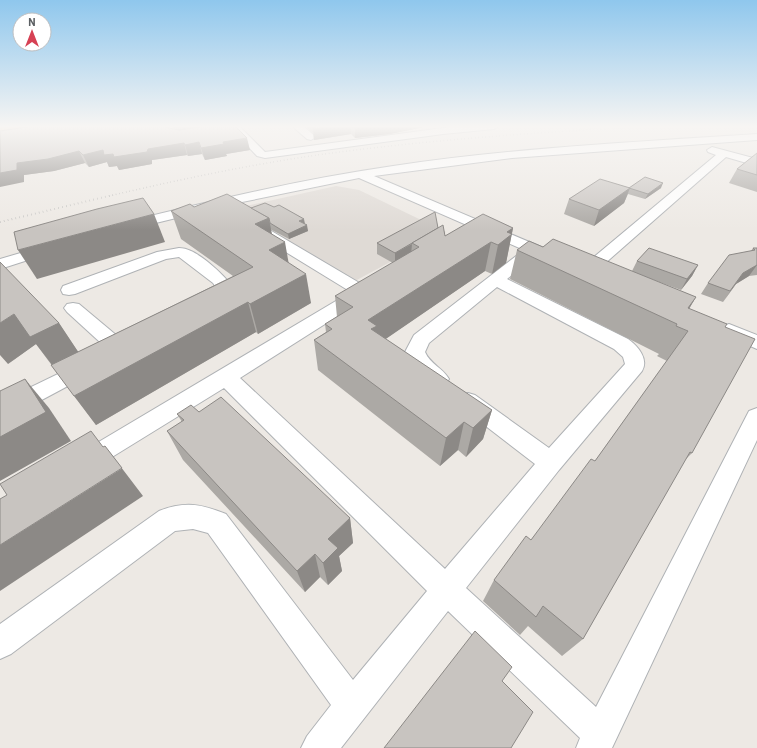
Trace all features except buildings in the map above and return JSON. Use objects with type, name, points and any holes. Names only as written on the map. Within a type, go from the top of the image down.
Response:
[{"type":"street","points":[[118,229],[216,203],[362,175],[456,161]]},
{"type":"street","points":[[362,175],[581,268],[714,161]]},
{"type":"street","points":[[216,203],[236,215]]},
{"type":"street","points":[[68,472],[226,377],[369,288],[249,223]]},
{"type":"street","points":[[456,236],[476,224]]},
{"type":"street","points":[[0,264],[60,246]]},
{"type":"street","points":[[535,249],[421,339],[415,352],[420,363],[427,370],[552,463]]},
{"type":"street","points":[[69,290],[162,255],[179,252],[186,254],[220,280],[225,289],[223,296],[218,301],[197,312]]},
{"type":"street","points":[[319,748],[446,590],[635,366],[635,362],[628,349],[621,344],[496,280]]},
{"type":"street","points":[[0,412],[116,353],[73,308]]},
{"type":"street","points":[[715,325],[757,343]]},
{"type":"street","points":[[226,377],[446,590],[597,741],[757,417]]},
{"type":"street","points":[[0,643],[168,520],[184,516],[199,516],[217,524],[352,707]]},
{"type":"shaded area","points":[[336,186],[359,190],[446,232],[353,282],[236,210],[246,206]]},
{"type":"railway","points":[[109,196],[220,172],[283,161]]},
{"type":"railway","points":[[0,222],[113,195]]}]
